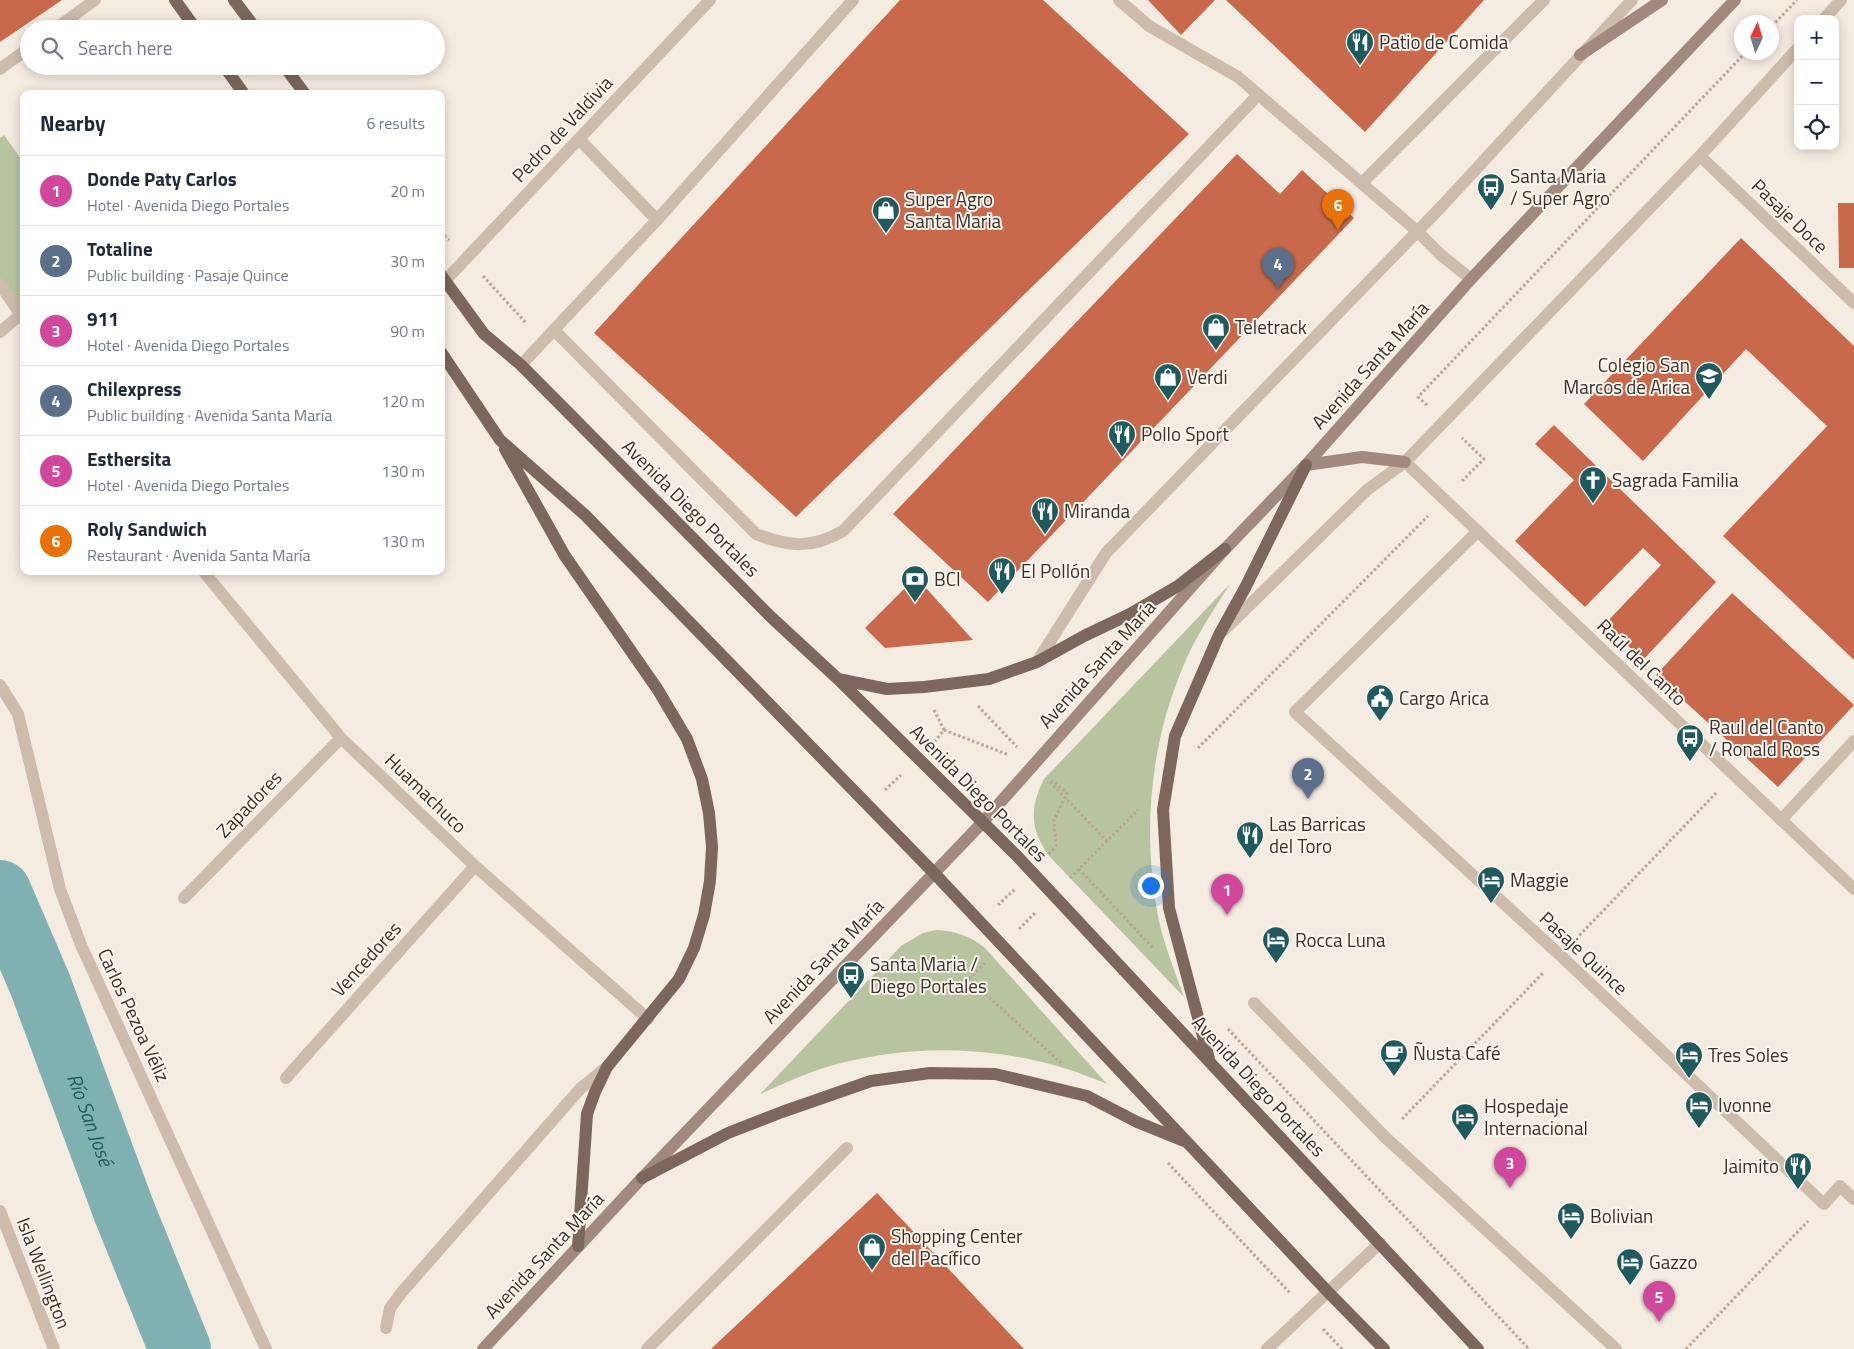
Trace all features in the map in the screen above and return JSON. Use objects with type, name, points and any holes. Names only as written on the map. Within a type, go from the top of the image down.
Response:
[{"type":"main road","points":[[175,0],[189,20]]},
{"type":"main road","points":[[234,0],[249,20]]},
{"type":"main road","points":[[1580,55],[1662,0]]},
{"type":"main road","name":"Avenida Santa María","points":[[483,1349],[642,1178],[982,822],[1225,548],[1306,465],[1471,279],[1735,0]]},
{"type":"main road","points":[[230,75],[241,90]]},
{"type":"main road","points":[[291,75],[302,90]]},
{"type":"main road","name":"Avenida Diego Portales","points":[[445,284],[484,334],[521,365],[771,617],[838,679],[1018,857],[1478,1349]]},
{"type":"main road","points":[[445,358],[500,440],[565,556],[658,690],[687,739],[702,779],[709,813],[712,847],[710,882],[704,915],[694,948],[679,979],[607,1067],[587,1114],[578,1246]]},
{"type":"main road","points":[[500,440],[585,515],[934,873],[1328,1292],[1384,1349]]},
{"type":"main road","points":[[1209,1062],[1168,908],[1163,810],[1175,736],[1219,635],[1245,588],[1306,465],[1362,457],[1405,462]]},
{"type":"main road","points":[[838,679],[887,689],[924,687],[989,679],[1037,662],[1084,636],[1130,614],[1178,586],[1225,548]]},
{"type":"main road","points":[[642,1178],[728,1133],[782,1112],[872,1081],[930,1073],[995,1074],[1086,1096],[1137,1122],[1188,1142]]},
{"type":"street","points":[[68,20],[95,0]]},
{"type":"street","name":"Pedro de Valdivia","points":[[445,279],[710,0]]},
{"type":"street","points":[[521,365],[657,220],[853,0]]},
{"type":"street","points":[[1119,0],[1149,26],[1238,78],[1471,279]]},
{"type":"street","points":[[1362,183],[1544,0]]},
{"type":"street","points":[[1037,662],[1106,553],[1441,207],[1632,0]]},
{"type":"street","points":[[1828,15],[1841,0]]},
{"type":"street","points":[[1219,635],[1367,490],[1405,462],[1700,156],[1794,52]]},
{"type":"street","points":[[0,69],[20,55]]},
{"type":"street","points":[[554,330],[756,534],[784,543],[800,545],[817,543],[843,531],[1258,94]]},
{"type":"street","points":[[579,139],[657,220]]},
{"type":"street","name":"Pasaje Doce","points":[[1700,156],[1854,304]]},
{"type":"street","points":[[0,284],[20,315]]},
{"type":"street","points":[[0,332],[20,319]]},
{"type":"street","name":"Raúl del Canto","points":[[1405,462],[1854,890]]},
{"type":"street","name":"Pasaje Quince","points":[[1478,531],[1295,712],[1561,956],[1824,1204]]},
{"type":"street","name":"Huamachuco","points":[[207,575],[341,738],[474,866],[648,1019]]},
{"type":"street","name":"Carlos Pezoa Véliz","points":[[0,685],[18,714],[60,889],[81,945],[266,1349]]},
{"type":"street","name":"Zapadores","points":[[184,898],[341,738]]},
{"type":"street","points":[[1780,820],[1854,741]]},
{"type":"street","name":"Vencedores","points":[[286,1078],[474,866]]},
{"type":"street","points":[[1254,1003],[1385,1137],[1616,1349]]},
{"type":"street","points":[[386,1328],[390,1308],[402,1292],[580,1089],[607,1067]]},
{"type":"street","points":[[647,1349],[847,1148]]},
{"type":"street","points":[[1824,1204],[1840,1186],[1854,1199]]},
{"type":"street","name":"Isla Wellington","points":[[0,1211],[54,1349]]},
{"type":"street","points":[[1267,1349],[1380,1243]]},
{"type":"path","points":[[1779,18],[1796,0]]},
{"type":"path","points":[[1079,870],[1157,952]]},
{"type":"path","points":[[969,979],[1064,1066]]},
{"type":"path","points":[[1223,1023],[1529,1349]]},
{"type":"path","points":[[1163,1158],[1342,1349]]},
{"type":"path","points":[[1686,1349],[1824,1204]]},
{"type":"green space","points":[[4,135],[20,157],[20,308],[0,280],[0,138]]},
{"type":"green space","points":[[1230,584],[1193,645],[1183,667],[1163,728],[1152,792],[1150,824],[1154,889],[1161,931],[1184,997],[1050,857],[1043,847],[1035,828],[1034,810],[1044,779]]},
{"type":"green space","points":[[936,930],[962,935],[974,940],[985,948],[1107,1084],[1067,1069],[1038,1061],[1009,1055],[949,1050],[889,1054],[859,1059],[803,1075],[760,1094],[901,946],[923,933]]},
{"type":"building","points":[[0,0],[62,0],[32,20],[20,20],[20,28],[0,42]]},
{"type":"building","name":"Super Agro Santa Maria","points":[[900,0],[1043,0],[1189,134],[796,517],[594,333]]},
{"type":"building","points":[[1148,0],[1215,0],[1181,35]]},
{"type":"building","name":"Patio de Comida","points":[[1226,0],[1484,0],[1365,132]]},
{"type":"building","points":[[1237,154],[1280,194],[1302,170],[1354,218],[988,602],[893,514]]},
{"type":"building","points":[[1838,203],[1854,203],[1854,268],[1839,268]]},
{"type":"building","points":[[1741,238],[1854,346],[1854,660],[1723,536],[1827,426],[1746,349],[1643,461],[1584,404]]},
{"type":"building","name":"Sagrada Familia","points":[[1554,425],[1716,582],[1643,660],[1605,624],[1661,565],[1643,548],[1585,607],[1515,541],[1574,480],[1535,444]]},
{"type":"building","name":"BCI","points":[[916,577],[973,640],[885,648],[865,628]]},
{"type":"building","points":[[1732,593],[1854,705],[1778,787],[1656,675]]},
{"type":"building","name":"Shopping Center del Pacífico","points":[[877,1193],[1024,1349],[711,1349]]},
{"type":"waterway","name":"Río San José","points":[[0,891],[40,984],[124,1211],[180,1349]]},
{"type":"place","name":"Patio de Comida","points":[[1360,66]]},
{"type":"place","name":"Santa Maria / Super Agro","points":[[1491,211]]},
{"type":"place","name":"Roly Sandwich","points":[[1338,230]]},
{"type":"place","name":"Super Agro Santa Maria","points":[[886,234]]},
{"type":"place","name":"Chilexpress","points":[[1278,289]]},
{"type":"place","name":"Teletrack","points":[[1216,351]]},
{"type":"place","name":"Colegio San Marcos de Arica","points":[[1709,400]]},
{"type":"place","name":"Verdi","points":[[1168,401]]},
{"type":"place","name":"Pollo Sport","points":[[1122,458]]},
{"type":"place","name":"Sagrada Familia","points":[[1593,504]]},
{"type":"place","name":"Miranda","points":[[1045,535]]},
{"type":"place","name":"El Pollón","points":[[1002,595]]},
{"type":"place","name":"BCI","points":[[915,603]]},
{"type":"place","name":"Cargo Arica","points":[[1380,722]]},
{"type":"place","name":"Raul del Canto / Ronald Ross","points":[[1690,762]]},
{"type":"place","name":"Totaline","points":[[1308,799]]},
{"type":"place","name":"Las Barricas del Toro","points":[[1250,859]]},
{"type":"place","name":"Maggie","points":[[1491,904]]},
{"type":"place","name":"Donde Paty Carlos","points":[[1227,915]]},
{"type":"place","name":"Rocca Luna","points":[[1276,964]]},
{"type":"place","name":"Santa Maria / Diego Portales","points":[[851,999]]},
{"type":"place","name":"Ñusta Café","points":[[1394,1077]]},
{"type":"place","name":"Tres Soles","points":[[1689,1079]]},
{"type":"place","name":"Ivonne","points":[[1699,1129]]},
{"type":"place","name":"Hospedaje Internacional","points":[[1465,1141]]},
{"type":"place","name":"911","points":[[1510,1188]]},
{"type":"place","name":"Jaimito","points":[[1798,1190]]},
{"type":"place","name":"Bolivian","points":[[1571,1240]]},
{"type":"place","name":"Shopping Center del Pacífico","points":[[872,1271]]},
{"type":"place","name":"Gazzo","points":[[1630,1286]]},
{"type":"place","name":"Esthersita","points":[[1659,1322]]}]
